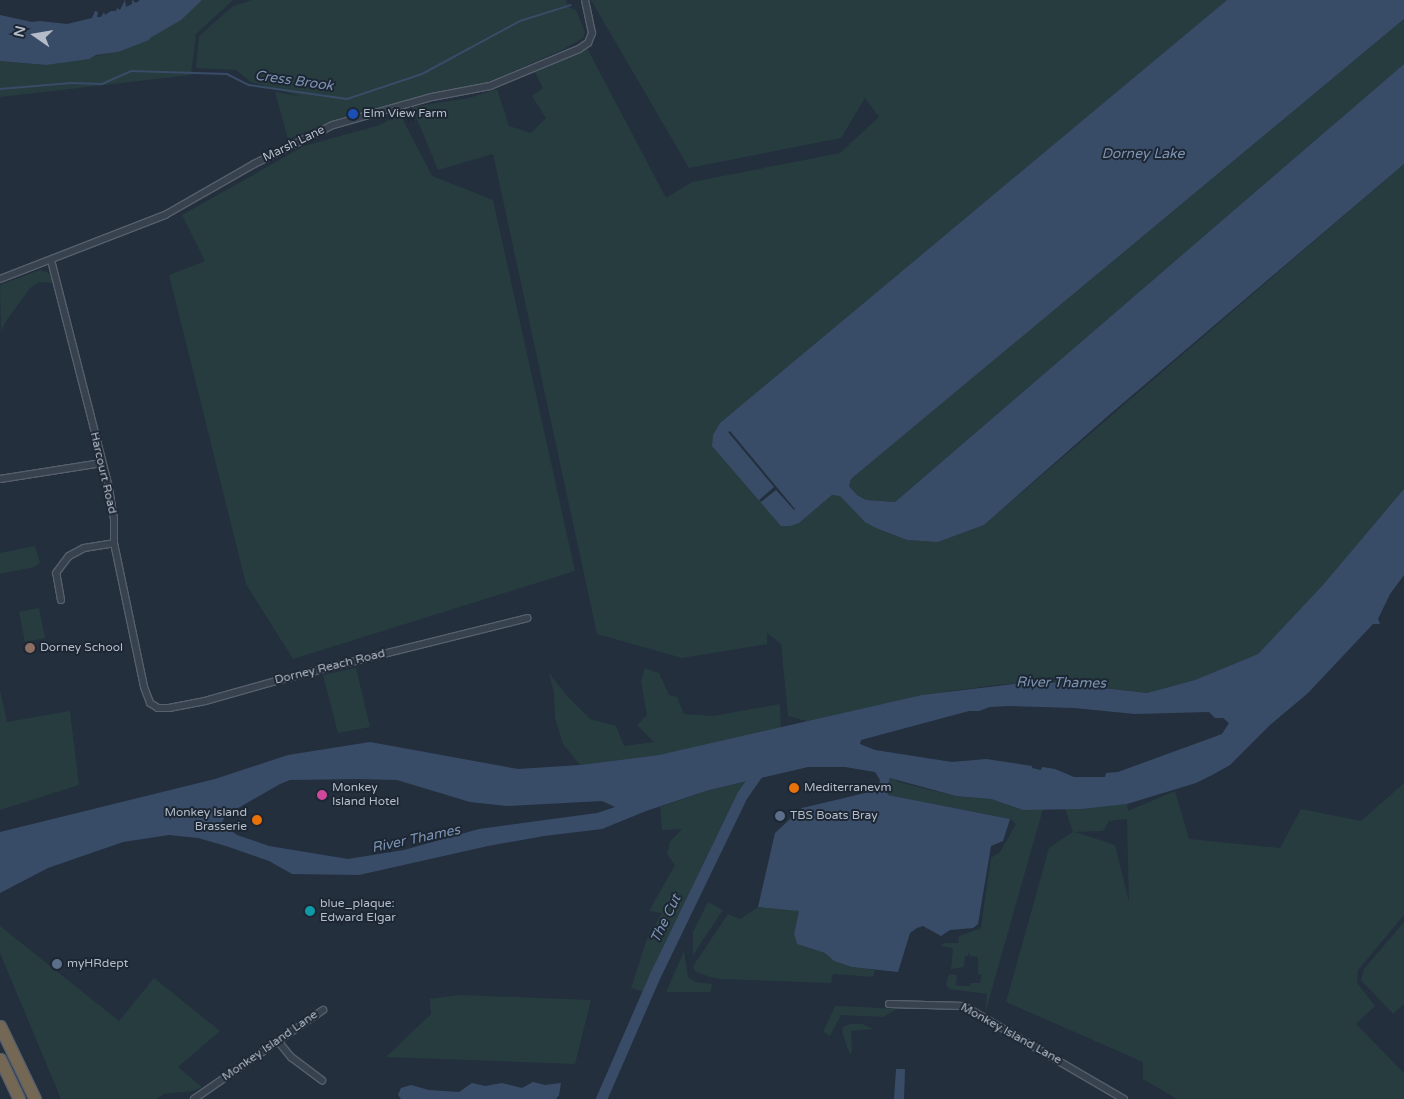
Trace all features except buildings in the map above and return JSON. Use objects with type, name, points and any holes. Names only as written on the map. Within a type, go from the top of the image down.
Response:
[{"type":"highway","points":[[0,1026],[35,1099]]},
{"type":"highway","points":[[0,1059],[19,1099]]},
{"type":"street","name":"Marsh Lane","points":[[0,279],[165,215],[254,164],[333,125],[432,97],[490,86],[578,49],[588,43],[592,33],[585,0]]},
{"type":"street","name":"Harcourt Road","points":[[51,260],[114,518],[114,543],[144,688]]},
{"type":"street","points":[[0,479],[102,463]]},
{"type":"street","points":[[61,600],[56,573],[74,548],[114,543]]},
{"type":"street","name":"Dorney Reach Road","points":[[144,688],[150,704],[158,708],[180,706],[527,618]]},
{"type":"street","name":"Monkey Island Lane","points":[[888,1004],[964,1006],[1124,1099]]},
{"type":"street","name":"Monkey Island Lane","points":[[194,1099],[323,1010]]},
{"type":"street","points":[[278,1041],[291,1057],[322,1080]]},
{"type":"green space","points":[[202,0],[233,0],[196,34],[191,75],[0,97],[0,61],[46,65],[118,52],[171,26]]},
{"type":"green space","points":[[253,0],[566,0],[568,7],[576,10],[585,32],[583,38],[562,50],[483,84],[341,118],[288,139],[275,92],[303,97],[251,82],[236,70],[196,68],[199,36],[233,6]]},
{"type":"green space","points":[[591,0],[1227,0],[720,423],[799,523],[832,495],[840,496],[876,528],[907,540],[938,542],[984,525],[1404,164],[1404,489],[1322,586],[1258,654],[1195,680],[1147,693],[1039,681],[922,695],[810,722],[788,716],[781,644],[767,633],[767,644],[682,658],[597,634],[493,154],[438,170],[412,107],[469,98],[497,89],[509,126],[531,133],[546,118],[532,96],[543,88],[534,71],[587,48],[666,198],[692,182],[840,153],[879,117],[865,98],[841,138],[689,168]]},
{"type":"green space","points":[[1404,19],[1404,64],[895,502],[866,500],[857,495],[849,486],[851,479]]},
{"type":"green space","points":[[400,114],[432,176],[493,200],[575,571],[293,659],[246,584],[169,275],[205,261],[182,215],[304,146],[380,125]]},
{"type":"green space","points":[[40,270],[49,273],[54,283],[39,282],[30,288],[1,331],[0,285]]},
{"type":"green space","points":[[35,546],[40,563],[34,567],[0,574],[0,553]]},
{"type":"green space","points":[[39,608],[45,638],[25,642],[19,612]]},
{"type":"green space","points":[[356,668],[370,727],[338,733],[323,675]]},
{"type":"green space","points":[[645,668],[659,673],[669,695],[677,697],[684,714],[713,716],[780,704],[781,729],[659,755],[580,765],[563,744],[555,718],[554,693],[549,673],[567,696],[590,719],[616,726],[624,746],[654,742],[637,725],[647,715],[641,681]]},
{"type":"green space","points":[[0,690],[7,722],[70,711],[79,785],[0,810]]},
{"type":"green space","points":[[893,777],[898,782],[956,796],[991,799],[1023,810],[1043,809],[985,1013],[987,994],[949,989],[946,984],[949,974],[957,975],[956,985],[959,986],[970,986],[971,983],[980,983],[982,975],[978,974],[978,957],[970,956],[968,952],[968,956],[965,956],[964,967],[951,969],[953,948],[940,946],[945,943],[958,943],[959,936],[981,928],[991,858],[1000,852],[1016,824],[1010,819],[888,795],[889,781]]},
{"type":"green space","points":[[745,782],[748,783],[749,787],[725,819],[647,981],[644,992],[631,988],[647,939],[662,913],[649,911],[675,865],[667,854],[670,842],[682,829],[662,830],[660,807],[709,790]]},
{"type":"green space","points":[[1404,783],[1404,915],[1358,970],[1357,983],[1375,1006],[1356,1024],[1404,1073],[1404,1099],[1177,1099],[1143,1079],[1143,1062],[1006,1002],[1049,848],[1073,832],[1065,809],[1127,804],[1128,811],[1175,791],[1189,839],[1280,848],[1301,809],[1361,821]],"holes":[[[1127,819],[1129,902],[1115,845],[1075,832],[1103,831],[1109,821]]]},
{"type":"green space","points":[[708,902],[723,910],[693,955],[693,932]]},
{"type":"green space","points":[[758,907],[799,911],[794,934],[797,944],[825,953],[834,961],[852,967],[875,970],[873,977],[833,974],[831,983],[721,979],[709,977],[695,971],[693,966],[728,914],[740,919]]},
{"type":"green space","points":[[1404,922],[1404,1004],[1393,1014],[1361,980],[1364,969]]},
{"type":"green space","points":[[0,926],[119,1021],[154,978],[220,1031],[178,1067],[202,1087],[193,1091],[164,1094],[156,1099],[61,1099],[0,953]]},
{"type":"green space","points":[[684,951],[688,977],[696,982],[712,984],[711,992],[666,992]]},
{"type":"green space","points":[[460,995],[591,1000],[575,1064],[386,1057],[431,1014],[430,999]]},
{"type":"green space","points":[[835,1006],[896,1009],[884,1017],[841,1015],[830,1036],[823,1032]]},
{"type":"green space","points":[[850,1024],[862,1024],[873,1029],[851,1031],[852,1051],[850,1055],[842,1032],[843,1027]]},
{"type":"water","points":[[125,0],[126,7],[132,4],[132,0],[136,3],[140,0],[202,0],[181,20],[149,40],[118,52],[96,55],[89,59],[46,65],[0,61],[0,15],[32,22],[67,24],[92,18],[95,11],[98,12],[97,17],[101,17],[104,12],[105,15],[111,11],[116,11],[117,8],[120,10]]},
{"type":"water","name":"Dorney Lake","points":[[1227,0],[1404,0],[1404,19],[851,479],[849,486],[857,495],[866,500],[895,502],[1404,64],[1404,164],[1109,415],[984,525],[938,542],[907,540],[865,522],[840,496],[832,495],[799,523],[781,526],[712,446],[713,435],[720,423]]},
{"type":"water","points":[[1404,489],[1404,575],[1390,594],[1378,619],[1380,624],[1373,624],[1308,693],[1270,725],[1230,765],[1196,783],[1127,804],[1081,809],[1023,810],[991,799],[956,796],[890,778],[887,790],[888,795],[1010,819],[1003,841],[991,846],[978,924],[973,928],[950,930],[941,936],[923,926],[917,928],[910,933],[898,972],[852,967],[834,961],[825,953],[797,944],[794,934],[799,911],[758,907],[775,833],[802,808],[878,790],[880,780],[875,772],[845,767],[808,767],[709,790],[646,811],[602,829],[544,836],[488,846],[359,875],[292,874],[269,861],[226,846],[198,838],[169,835],[123,842],[48,868],[0,893],[0,832],[215,779],[288,755],[370,742],[518,769],[580,765],[659,755],[922,695],[1039,681],[1147,693],[1195,680],[1258,654],[1322,586]],"holes":[[[1008,706],[1074,708],[1135,714],[1209,712],[1215,718],[1223,718],[1229,723],[1222,734],[1118,772],[1106,773],[1105,777],[1074,777],[1055,769],[1042,767],[1041,770],[1032,768],[1032,766],[986,759],[952,762],[875,750],[860,744],[861,740],[969,711]],[[290,780],[397,780],[470,802],[507,806],[602,801],[615,807],[597,813],[479,829],[404,850],[348,859],[269,846],[237,835],[221,824],[226,815]]]},
{"type":"water","points":[[896,1069],[905,1069],[904,1099],[894,1099]]},
{"type":"water","points":[[533,1082],[545,1085],[561,1083],[559,1095],[556,1099],[401,1099],[398,1095],[401,1088],[411,1085],[429,1090],[459,1092],[472,1083],[485,1086],[502,1083],[522,1088]]},
{"type":"pier","points":[[730,431],[794,510],[776,490],[761,502],[759,500],[774,487],[728,432]]},
{"type":"waterway","name":"Cress Brook","points":[[0,89],[71,83],[102,84],[131,71],[227,74],[249,85],[347,99],[422,74],[520,21],[571,5]]},
{"type":"waterway","name":"The Cut","points":[[601,1099],[655,975],[742,795],[761,768]]},
{"type":"place","name":"Elm View Farm","points":[[353,114]]},
{"type":"place","name":"Dorney School","points":[[30,648]]},
{"type":"place","name":"Mediterranevm","points":[[794,788]]},
{"type":"place","name":"Monkey Island Hotel","points":[[322,795]]},
{"type":"place","name":"TBS Boats Bray","points":[[780,816]]},
{"type":"place","name":"Monkey Island Brasserie","points":[[257,820]]},
{"type":"place","name":"blue_plaque: Edward Elgar","points":[[310,911]]},
{"type":"place","name":"myHRdept","points":[[57,964]]},
{"type":"water label","name":"River Thames","points":[[1061,683]]},
{"type":"water label","name":"River Thames","points":[[416,839]]}]
